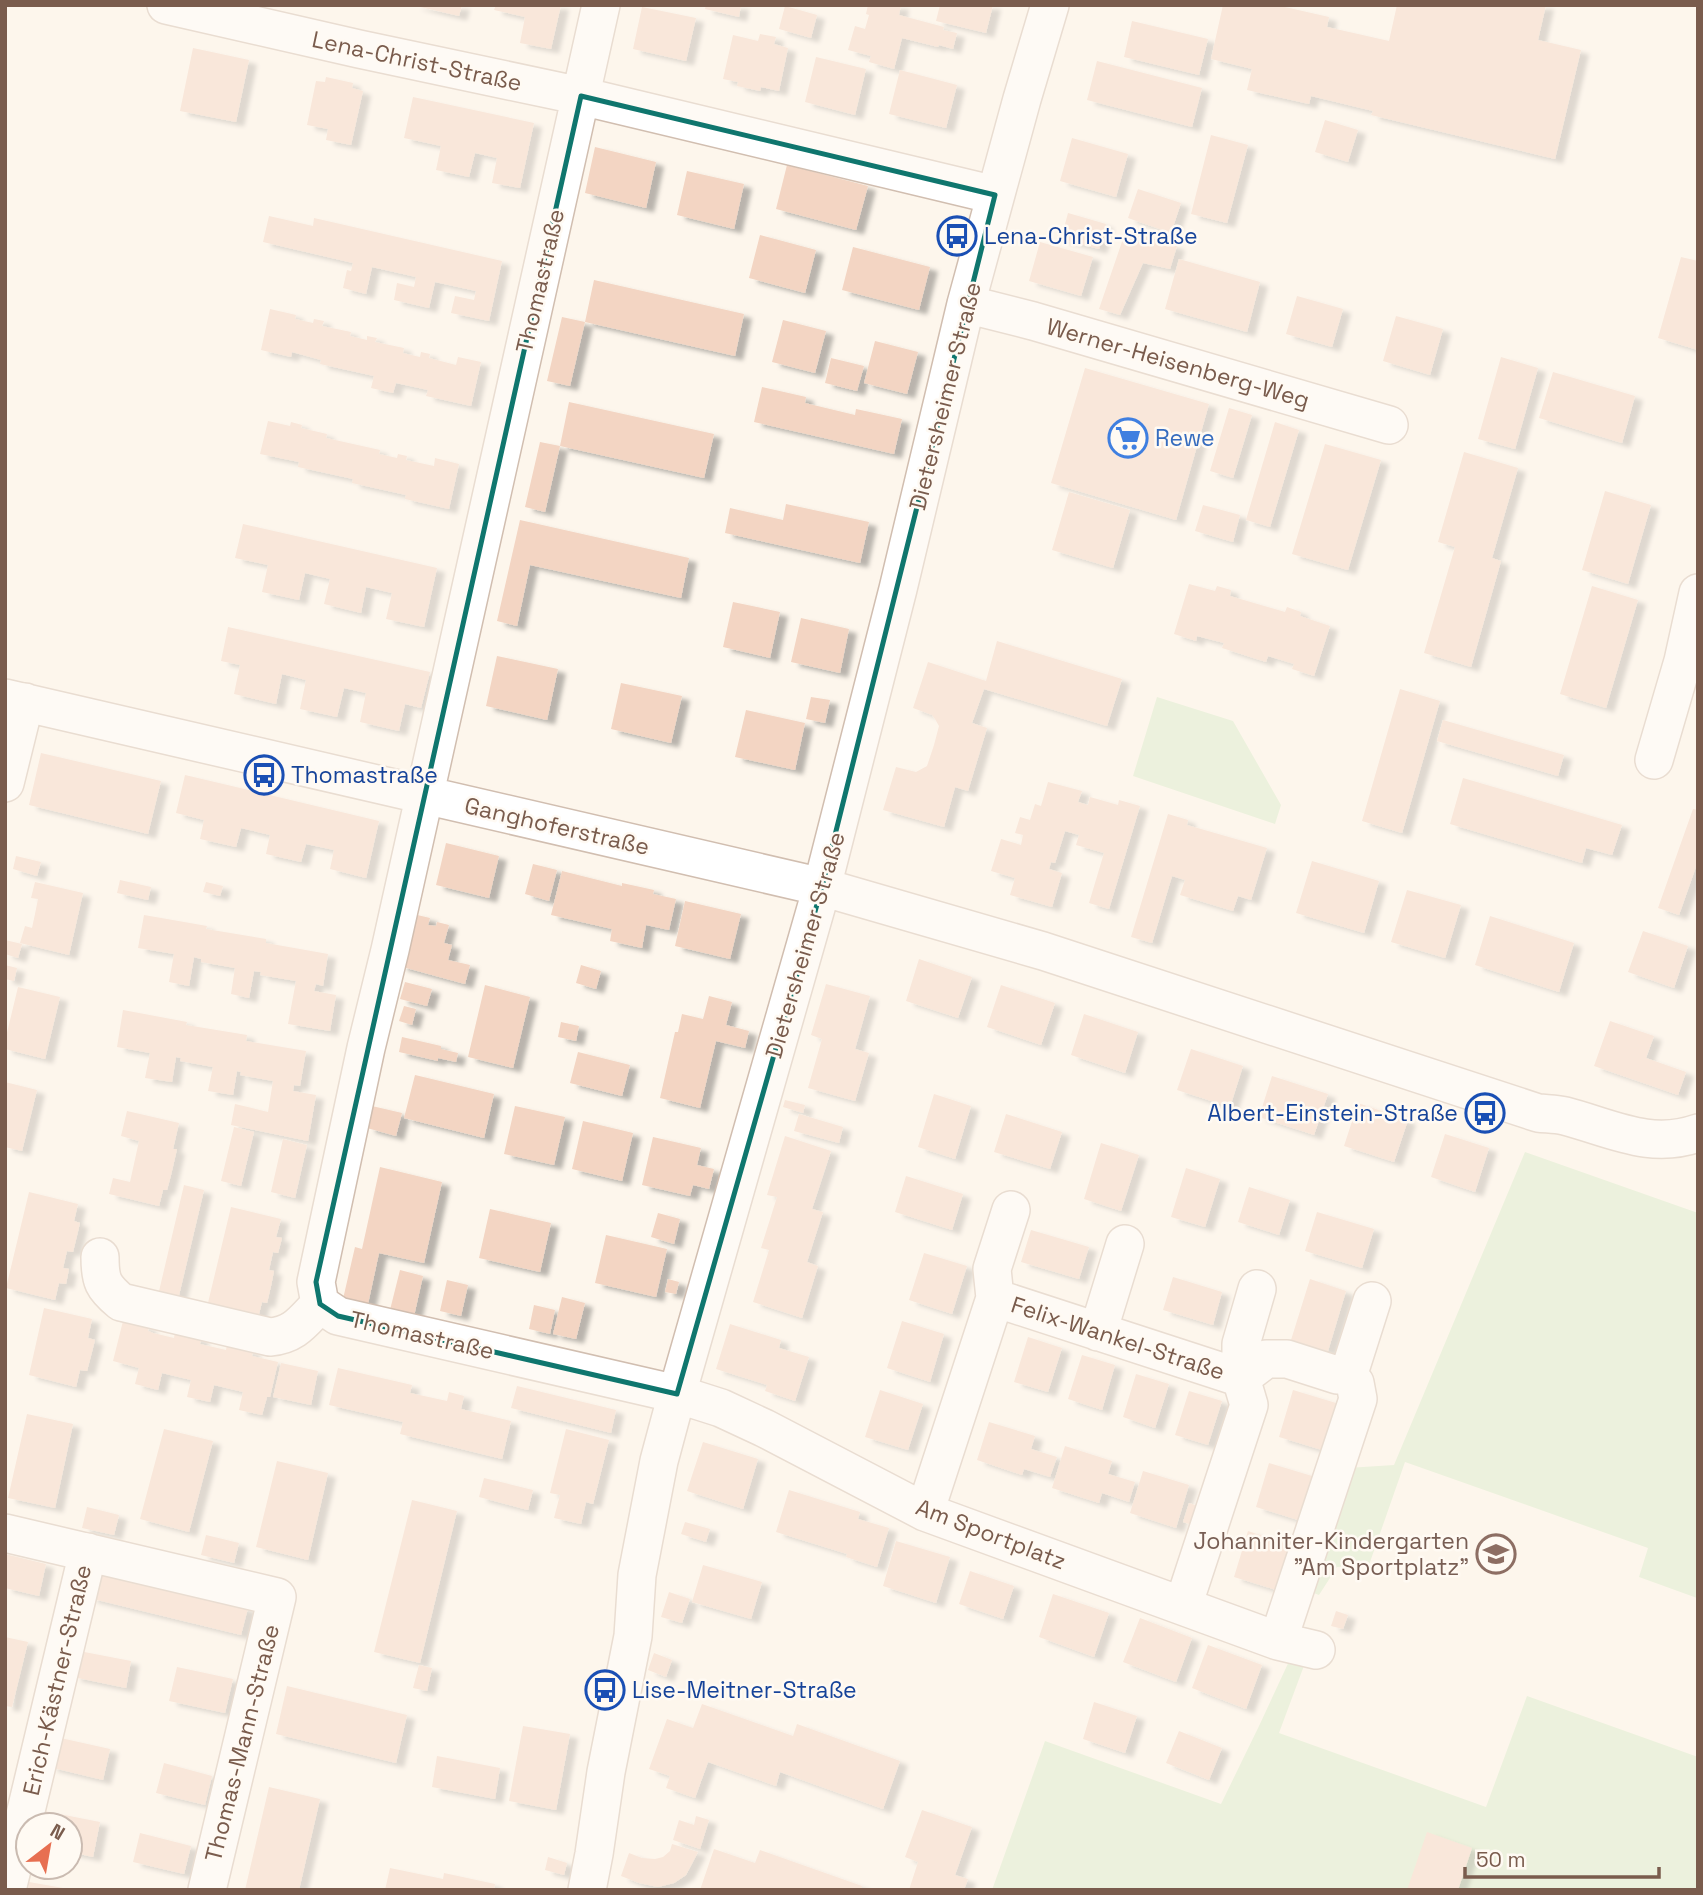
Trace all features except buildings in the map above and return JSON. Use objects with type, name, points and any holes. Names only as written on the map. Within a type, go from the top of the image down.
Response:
[{"type":"street","name":"Lena-Christ-Straße","points":[[166,5],[581,96],[995,195]]},
{"type":"street","name":"Thomastraße","points":[[601,5],[366,1048],[316,1282],[320,1304],[338,1316],[677,1394]]},
{"type":"street","name":"Dietersheimer Straße","points":[[587,1890],[606,1772],[633,1636],[637,1575],[659,1461],[822,887],[901,576],[966,304],[1050,5]]},
{"type":"street","name":"Werner-Heisenberg-Weg","points":[[966,304],[1389,425]]},
{"type":"street","points":[[1654,760],[1683,661],[1698,593]]},
{"type":"street","name":"Ganghoferstraße","points":[[15,700],[822,887]]},
{"type":"street","points":[[5,783],[15,700]]},
{"type":"street","points":[[822,887],[1043,951],[1538,1112],[1563,1115],[1622,1134],[1651,1140],[1682,1139],[1698,1133]]},
{"type":"street","name":"Felix-Wankel-Straße","points":[[925,1511],[995,1298],[992,1269],[1011,1210]]},
{"type":"street","points":[[1098,1332],[1125,1244]]},
{"type":"street","points":[[100,1257],[100,1276],[109,1292],[121,1302],[270,1337],[283,1336],[295,1329],[320,1304]]},
{"type":"street","name":"Felix-Wankel-Straße","points":[[1183,1606],[1249,1405],[1241,1378],[1241,1344],[1257,1289]]},
{"type":"street","name":"Felix-Wankel-Straße","points":[[995,1298],[1241,1378]]},
{"type":"street","points":[[1279,1640],[1358,1399],[1355,1383],[1345,1374],[1351,1367],[1372,1301]]},
{"type":"street","name":"Felix-Wankel-Straße","points":[[1241,1378],[1266,1359],[1287,1359],[1337,1375],[1345,1374]]},
{"type":"street","name":"Am Sportplatz","points":[[677,1394],[721,1408],[753,1423],[925,1511],[1183,1606],[1279,1640],[1316,1650]]},
{"type":"street","points":[[5,1533],[88,1552]]},
{"type":"street","name":"Thomas-Mann-Straße","points":[[88,1552],[277,1597],[207,1890]]},
{"type":"street","name":"Erich-Kästner-Straße","points":[[7,1890],[88,1552]]},
{"type":"highlighted area","points":[[581,96],[995,195],[822,887],[677,1394],[338,1316],[320,1304],[316,1282]]},
{"type":"green space","points":[[1157,697],[1233,721],[1281,805],[1275,824],[1133,776]]},
{"type":"green space","points":[[1525,1152],[1698,1213],[1697,1598],[1639,1577],[1648,1548],[1405,1462],[1369,1565],[1337,1567],[1319,1595],[1308,1591],[1347,1468],[1394,1465]]},
{"type":"green space","points":[[1291,1657],[1305,1663],[1279,1733],[1486,1807],[1527,1696],[1698,1757],[1698,1890],[992,1890],[1045,1741],[1221,1804]]},
{"type":"place","name":"Lena-Christ-Straße","points":[[957,236]]},
{"type":"place","name":"Rewe","points":[[1128,438]]},
{"type":"place","name":"Thomastraße","points":[[264,775]]},
{"type":"place","name":"Albert-Einstein-Straße","points":[[1485,1113]]},
{"type":"place","name":"Johanniter-Kindergarten \"Am Sportplatz\"","points":[[1496,1554]]},
{"type":"place","name":"Lise-Meitner-Straße","points":[[605,1690]]}]
